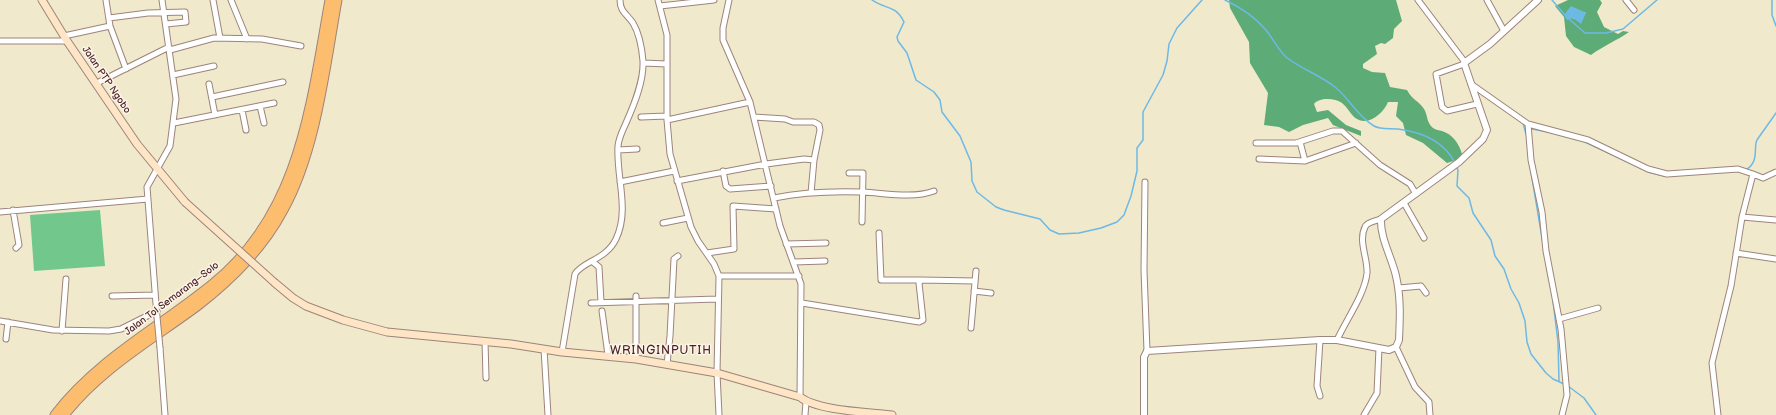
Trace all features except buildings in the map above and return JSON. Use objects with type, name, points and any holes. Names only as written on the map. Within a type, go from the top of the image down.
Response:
[{"type":"highway","name":"Jalan Tol Semarang–Solo","points":[[55,415],[70,396],[108,360],[214,283],[254,242],[270,217],[294,168],[302,140],[330,0]]},
{"type":"highway","name":"Jalan Tol Semarang–Solo","points":[[64,415],[82,393],[124,357],[198,305],[232,276],[268,235],[284,209],[294,186],[308,145],[319,99],[337,0]]},
{"type":"main road","name":"Jalan PTP Ngobo","points":[[43,0],[66,38],[156,169],[185,202],[217,232],[293,298],[306,306],[365,327],[387,332],[485,341],[562,352],[608,355],[667,364],[717,374],[803,399],[850,410],[892,415]]},
{"type":"street","points":[[106,0],[110,26],[126,69]]},
{"type":"street","points":[[162,0],[176,99],[170,146],[147,184],[165,415]]},
{"type":"street","points":[[213,0],[220,38]]},
{"type":"street","points":[[231,0],[248,39]]},
{"type":"street","points":[[562,352],[574,278],[578,271],[608,251],[619,233],[623,211],[618,150],[620,135],[637,92],[643,63],[636,30],[633,23],[621,10],[620,0]]},
{"type":"street","points":[[658,0],[666,35],[667,118],[669,146],[674,171],[694,234],[707,253],[719,276],[717,299],[717,374],[719,415]]},
{"type":"street","points":[[660,6],[714,0]]},
{"type":"street","points":[[729,0],[723,28],[723,40],[750,102],[776,209],[786,244],[799,276],[802,303],[803,399],[805,415]]},
{"type":"street","points":[[1337,340],[1364,284],[1367,272],[1363,244],[1364,228],[1368,224],[1381,219],[1449,170],[1484,139],[1487,133],[1464,63],[1418,0]]},
{"type":"street","points":[[1487,0],[1504,31]]},
{"type":"street","points":[[1477,104],[1447,111],[1442,107],[1436,74],[1464,63],[1490,44],[1538,0]]},
{"type":"street","points":[[1626,0],[1634,10]]},
{"type":"street","points":[[109,18],[164,12],[185,12],[186,22],[166,24]]},
{"type":"street","points":[[0,41],[66,38],[110,26]]},
{"type":"street","points":[[97,83],[169,49],[202,40],[220,38],[275,40],[301,46]]},
{"type":"street","points":[[643,63],[667,64]]},
{"type":"street","points":[[173,75],[214,66]]},
{"type":"street","points":[[212,97],[283,82]]},
{"type":"street","points":[[209,84],[215,115]]},
{"type":"street","points":[[1471,84],[1528,124],[1588,140],[1627,160],[1657,173],[1745,170],[1763,178],[1776,172]]},
{"type":"street","points":[[641,117],[667,118],[750,102]]},
{"type":"street","points":[[174,123],[274,103]]},
{"type":"street","points":[[260,106],[264,123]]},
{"type":"street","points":[[242,110],[246,130]]},
{"type":"street","points":[[754,117],[785,119],[793,122],[814,122],[819,126],[820,130],[814,160],[811,193]]},
{"type":"street","points":[[1528,124],[1531,160],[1542,212],[1546,251],[1559,319],[1566,380],[1566,395],[1562,415]]},
{"type":"street","points":[[1256,143],[1300,142],[1333,131],[1339,131],[1356,143],[1380,165],[1410,184],[1416,194]]},
{"type":"street","points":[[1300,142],[1305,161]]},
{"type":"street","points":[[1259,159],[1305,161],[1356,143]]},
{"type":"street","points":[[618,150],[637,149]]},
{"type":"street","points":[[677,181],[766,164],[804,159],[814,160]]},
{"type":"street","points":[[620,182],[674,171]]},
{"type":"street","points":[[724,171],[726,186],[730,189],[771,186]]},
{"type":"street","points":[[849,173],[865,173],[862,222]]},
{"type":"street","points":[[1718,415],[1712,363],[1731,286],[1742,217],[1753,174]]},
{"type":"street","points":[[1144,415],[1144,357],[1147,351],[1144,270],[1145,182]]},
{"type":"street","points":[[774,198],[811,193],[863,192],[893,195],[927,194],[934,191]]},
{"type":"street","points":[[0,212],[148,199]]},
{"type":"street","points":[[1404,203],[1424,238]]},
{"type":"street","points":[[707,253],[734,249],[733,206],[776,209]]},
{"type":"street","points":[[13,210],[19,246],[16,248]]},
{"type":"street","points":[[1742,217],[1776,220]]},
{"type":"street","points":[[662,223],[688,218]]},
{"type":"street","points":[[1147,351],[1320,340],[1337,340],[1389,350],[1396,347],[1399,340],[1399,288],[1381,230],[1381,219]]},
{"type":"street","points":[[879,233],[881,280],[975,281]]},
{"type":"street","points":[[786,244],[826,243]]},
{"type":"street","points":[[1736,253],[1776,259]]},
{"type":"street","points":[[667,364],[674,260],[678,256]]},
{"type":"street","points":[[794,262],[825,261]]},
{"type":"street","points":[[592,262],[598,267],[599,270],[601,302]]},
{"type":"street","points":[[971,328],[976,271]]},
{"type":"street","points":[[719,276],[799,276]]},
{"type":"street","points":[[62,331],[66,279]]},
{"type":"street","points":[[802,303],[919,322],[923,320],[919,282],[921,280]]},
{"type":"street","points":[[1399,288],[1421,286],[1426,293]]},
{"type":"street","points":[[974,291],[991,293]]},
{"type":"street","points":[[112,296],[155,296]]},
{"type":"street","points":[[591,303],[636,298],[717,299]]},
{"type":"street","points":[[636,298],[636,359]]},
{"type":"street","points":[[1559,319],[1598,308]]},
{"type":"street","points":[[602,311],[608,355]]},
{"type":"street","points":[[0,321],[62,331],[113,331],[157,314]]},
{"type":"street","points":[[6,339],[8,322]]},
{"type":"street","points":[[1320,340],[1317,386],[1320,396]]},
{"type":"street","points":[[485,341],[486,378]]},
{"type":"street","points":[[1396,347],[1415,387],[1429,402],[1430,415]]},
{"type":"street","points":[[1364,415],[1377,393],[1379,348]]},
{"type":"street","points":[[544,349],[548,415]]},
{"type":"green space","points":[[1229,0],[1396,0],[1402,21],[1394,29],[1393,38],[1385,44],[1381,43],[1375,46],[1377,54],[1363,64],[1363,68],[1372,72],[1385,73],[1390,87],[1407,90],[1424,109],[1431,126],[1434,129],[1446,132],[1452,137],[1459,146],[1462,154],[1457,160],[1447,163],[1423,143],[1406,135],[1403,123],[1396,116],[1398,102],[1388,102],[1386,107],[1378,115],[1364,121],[1354,117],[1339,101],[1323,99],[1314,104],[1317,112],[1328,110],[1346,125],[1361,131],[1361,136],[1333,125],[1328,118],[1303,125],[1289,132],[1279,127],[1264,125],[1268,93],[1250,63],[1249,42],[1230,8]]},
{"type":"green space","points":[[1568,0],[1600,0],[1602,3],[1597,12],[1604,27],[1618,34],[1623,31],[1629,32],[1591,55],[1574,47],[1566,36],[1564,17],[1555,6]],"holes":[[[1571,7],[1586,13],[1574,19],[1571,17]]]},
{"type":"green space","points":[[100,210],[105,266],[34,271],[30,215]]},
{"type":"water","points":[[1571,6],[1586,13],[1581,24],[1573,18],[1567,20],[1564,15]]},
{"type":"waterway","points":[[872,0],[894,10],[901,16],[904,22],[897,37],[898,41],[907,53],[916,80],[934,92],[940,100],[942,112],[960,136],[971,162],[972,181],[977,192],[996,207],[1040,219],[1050,230],[1059,234],[1079,233],[1101,228],[1117,222],[1124,215],[1131,196],[1137,171],[1137,148],[1143,140],[1143,112],[1163,75],[1167,61],[1169,44],[1177,28],[1202,0]]},
{"type":"waterway","points":[[1225,0],[1242,9],[1257,21],[1266,30],[1280,51],[1286,57],[1335,87],[1368,122],[1380,128],[1407,130],[1423,135],[1438,143],[1445,149],[1455,163]]},
{"type":"waterway","points":[[1552,0],[1565,15]]},
{"type":"waterway","points":[[1568,18],[1585,33],[1606,33],[1623,29],[1657,0]]},
{"type":"waterway","points":[[1772,0],[1772,15],[1776,26]]},
{"type":"waterway","points":[[1745,170],[1753,163],[1757,140],[1776,113]]},
{"type":"waterway","points":[[1523,123],[1526,134]]},
{"type":"waterway","points":[[1532,129],[1554,133]]},
{"type":"waterway","points":[[1585,142],[1643,169]]},
{"type":"waterway","points":[[1529,160],[1549,280]]},
{"type":"waterway","points":[[1456,166],[1458,170],[1457,186],[1469,198],[1473,213],[1491,240],[1495,256],[1504,269],[1511,289],[1519,303],[1525,321],[1527,342],[1531,354],[1546,373],[1553,379],[1564,384]]},
{"type":"waterway","points":[[1648,172],[1664,176]]},
{"type":"waterway","points":[[1553,301],[1558,342],[1559,381]]},
{"type":"waterway","points":[[1568,386],[1584,398],[1596,415]]},
{"type":"district","name":"WRINGINPUTIH","points":[[661,351]]}]
